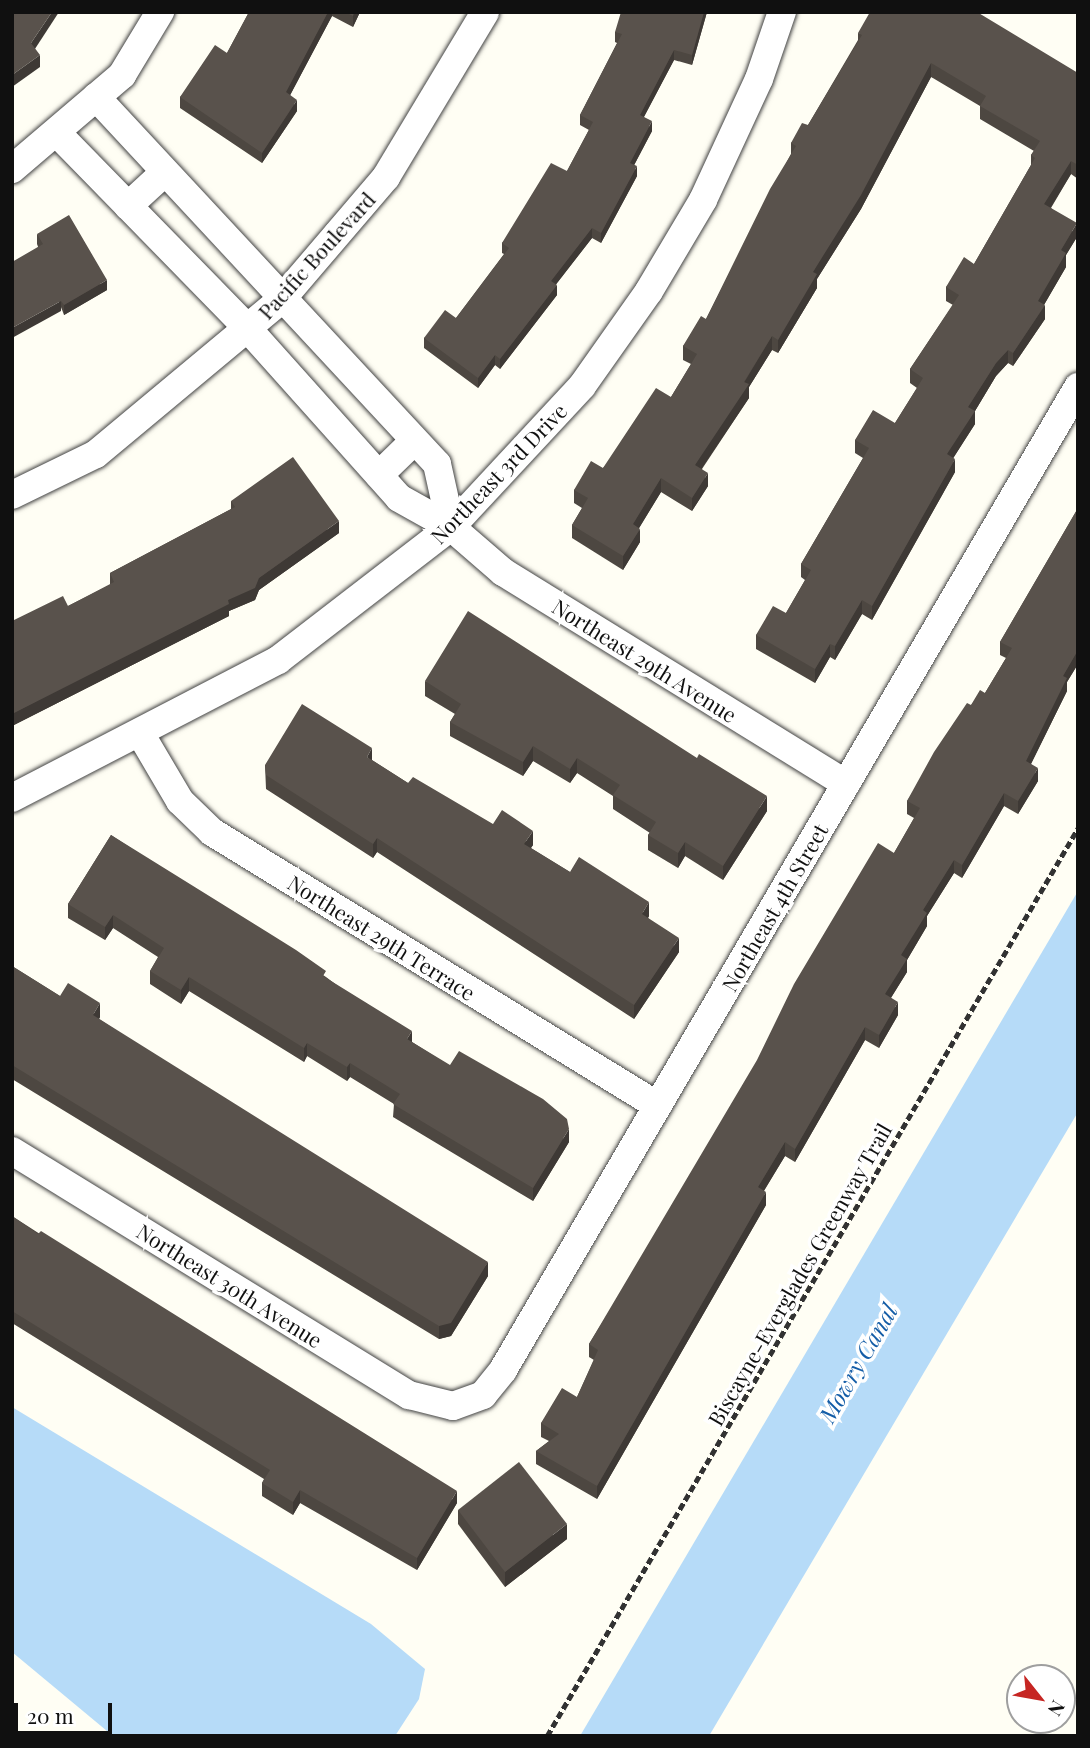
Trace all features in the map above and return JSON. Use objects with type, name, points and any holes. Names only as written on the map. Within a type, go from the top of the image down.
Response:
[{"type":"street","points":[[12,169],[122,75],[160,12]]},
{"type":"street","name":"Pacific Boulevard","points":[[471,41],[476,12]]},
{"type":"street","name":"Pacific Boulevard","points":[[12,495],[96,454],[281,300],[386,177],[471,41],[485,12]]},
{"type":"street","name":"Northeast 3rd Drive","points":[[12,798],[278,660],[452,527],[582,386],[649,291],[703,200],[759,79],[782,12]]},
{"type":"street","points":[[96,97],[281,300],[437,464],[452,527]]},
{"type":"street","name":"Northeast 29th Avenue","points":[[57,133],[248,330],[399,498],[452,527],[503,572],[846,784]]},
{"type":"street","points":[[128,206],[164,172]]},
{"type":"street","name":"Northeast 4th Street","points":[[453,1406],[483,1395],[503,1370],[1078,387]]},
{"type":"street","points":[[379,475],[414,441]]},
{"type":"street","name":"Northeast 29th Terrace","points":[[140,733],[180,801],[212,832],[658,1107]]},
{"type":"street","name":"Northeast 30th Avenue","points":[[12,1151],[409,1395],[453,1406]]},
{"type":"path","name":"Biscayne-Everglades Greenway Trail","points":[[547,1736],[1078,828]]},
{"type":"water","name":"Mowry Canal","points":[[1078,891],[1078,1112],[709,1736],[580,1736]]},
{"type":"water","points":[[12,1407],[371,1624],[425,1669],[419,1699],[395,1736],[113,1736],[12,1652]]},
{"type":"building","points":[[12,12],[52,12],[31,43],[40,55],[12,75]]},
{"type":"building","points":[[249,12],[328,12],[286,92],[297,100],[262,153],[180,97],[215,45],[227,53]]},
{"type":"building","points":[[621,12],[704,12],[692,55],[674,50],[640,115],[652,121],[630,163],[637,166],[601,233],[592,228],[551,281],[557,285],[500,359],[495,355],[478,378],[424,338],[445,310],[456,318],[509,248],[502,243],[551,163],[567,171],[593,122],[580,115],[622,34],[615,32]]},
{"type":"building","points":[[870,12],[977,12],[1078,73],[1078,165],[1071,161],[1044,204],[1077,223],[1061,250],[1066,253],[1038,301],[1045,305],[1013,353],[1008,350],[996,363],[968,407],[975,411],[947,454],[955,459],[872,606],[862,600],[835,646],[830,644],[815,669],[756,635],[773,606],[786,613],[811,570],[801,564],[869,448],[855,440],[873,410],[895,423],[923,378],[910,369],[959,295],[946,287],[964,257],[974,264],[1035,158],[1031,155],[1040,141],[980,106],[986,96],[931,63],[861,195],[813,272],[817,274],[778,340],[772,336],[744,382],[749,384],[695,465],[708,473],[692,498],[661,478],[633,524],[640,529],[623,556],[572,525],[588,498],[574,490],[591,461],[603,468],[656,388],[671,397],[697,354],[683,346],[701,316],[706,319],[770,189],[796,146],[791,143],[802,123],[808,125],[862,35],[858,33]]},
{"type":"building","points":[[69,215],[107,280],[64,305],[61,301],[12,328],[12,262],[43,244],[37,234]]},
{"type":"building","points":[[293,457],[339,521],[259,578],[255,588],[228,600],[229,604],[12,714],[12,621],[63,596],[68,606],[114,582],[110,573],[235,507],[231,501]]},
{"type":"building","points":[[1078,508],[1078,650],[1063,676],[1067,678],[1026,761],[1038,768],[1018,801],[1004,793],[962,865],[954,860],[923,910],[927,913],[901,955],[907,959],[885,994],[898,1002],[879,1035],[865,1027],[795,1149],[785,1142],[758,1187],[766,1192],[597,1486],[536,1451],[559,1434],[541,1423],[562,1388],[577,1397],[598,1350],[589,1344],[757,1060],[794,984],[878,843],[894,853],[920,808],[907,801],[934,752],[967,703],[971,705],[980,690],[985,693],[1012,648],[1000,642]]},
{"type":"building","points":[[468,611],[697,758],[699,754],[767,796],[723,866],[685,842],[678,853],[648,835],[656,822],[613,795],[620,785],[577,758],[570,769],[533,746],[523,762],[450,722],[461,704],[425,681]]},
{"type":"building","points":[[302,704],[372,748],[367,757],[408,783],[413,777],[493,824],[502,810],[533,831],[524,844],[570,872],[579,857],[649,902],[642,914],[679,938],[634,1005],[377,838],[373,844],[266,775],[265,765]]},
{"type":"building","points":[[111,835],[296,950],[326,971],[323,976],[412,1031],[407,1039],[450,1065],[459,1051],[543,1099],[567,1119],[569,1129],[533,1188],[393,1104],[400,1094],[350,1063],[347,1067],[307,1043],[304,1048],[189,977],[181,990],[150,971],[164,948],[113,915],[105,927],[68,904]]},
{"type":"building","points":[[12,966],[60,996],[68,983],[100,1003],[93,1015],[488,1262],[451,1323],[439,1326],[12,1065]]},
{"type":"building","points":[[12,1216],[38,1234],[41,1231],[457,1491],[417,1558],[300,1490],[293,1502],[262,1483],[270,1470],[12,1311]]},
{"type":"building","points":[[519,1462],[567,1524],[505,1572],[458,1510]]},
{"type":"building","points":[[12,1726],[24,1736],[12,1736]]}]
